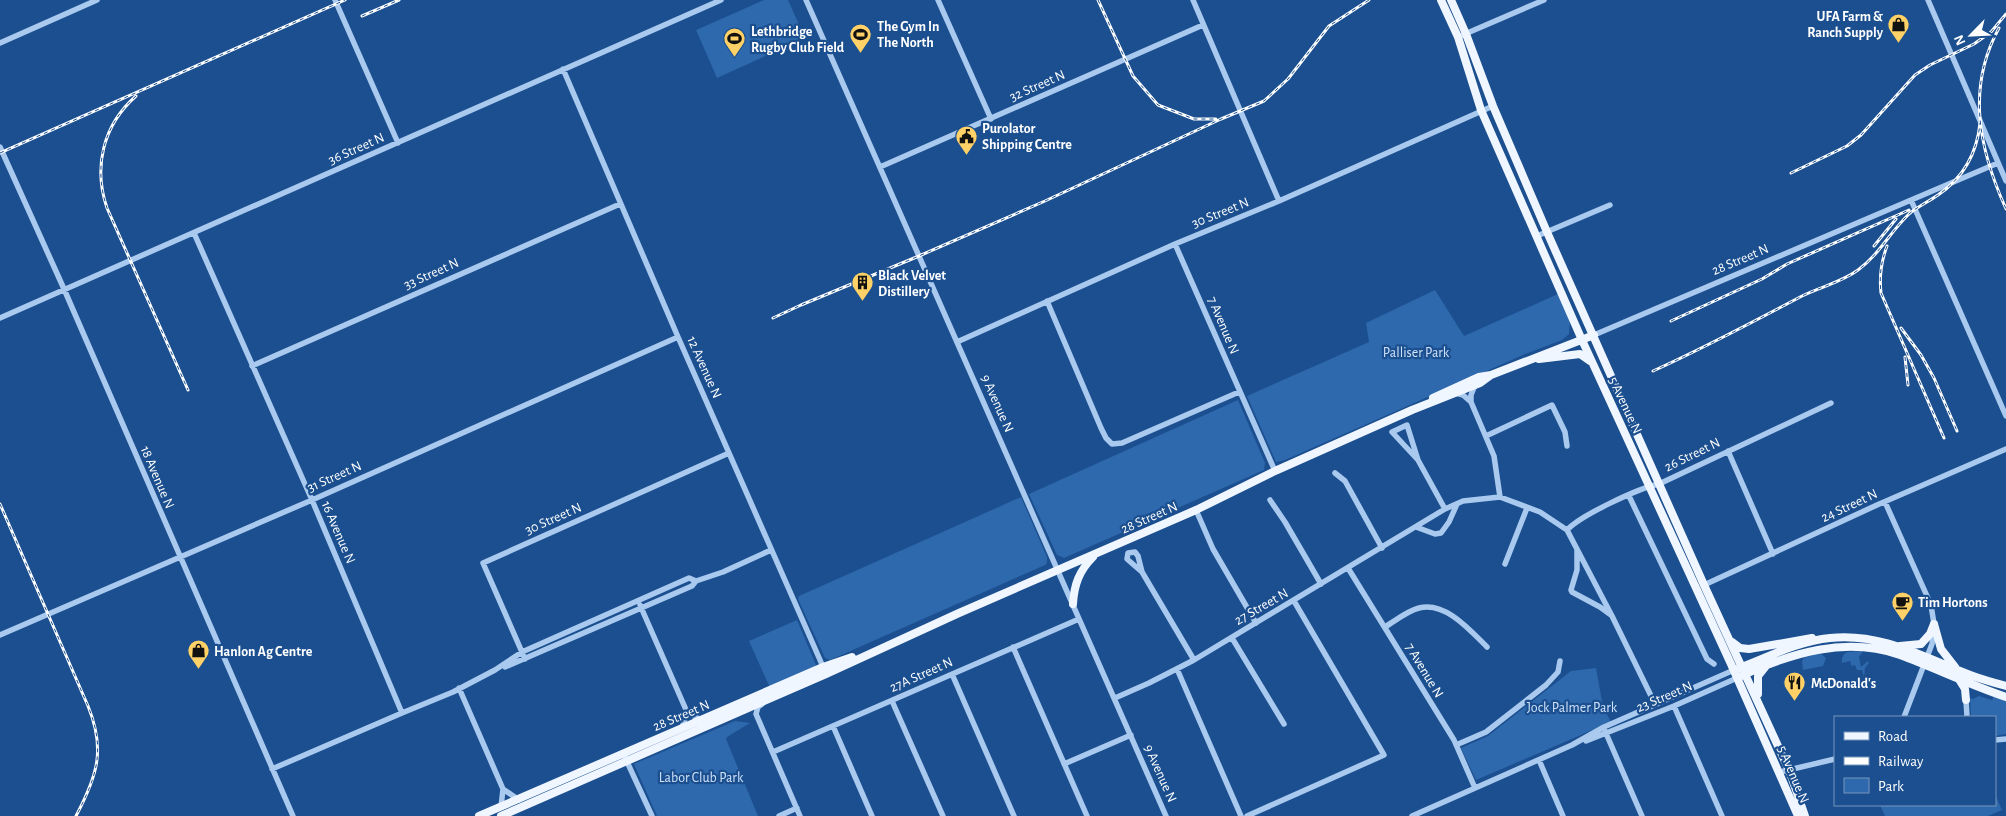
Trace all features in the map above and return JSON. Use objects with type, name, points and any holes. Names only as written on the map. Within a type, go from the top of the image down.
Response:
[{"type":"main road","name":"5 Avenue N","points":[[1441,0],[1458,37],[1481,110],[1538,236],[1582,340],[1736,674],[1798,816]]},
{"type":"main road","name":"5 Avenue N","points":[[1451,0],[1493,106],[1547,232],[1704,585],[1761,706],[1789,770],[1806,816]]},
{"type":"main road","name":"28 Street N","points":[[1412,410],[1444,392],[1479,377],[1490,375],[1594,335]]},
{"type":"main road","points":[[1523,362],[1580,354],[1585,356],[1594,366]]},
{"type":"main road","name":"28 Street N","points":[[501,816],[682,728],[1097,554],[1196,510],[1275,471],[1412,410],[1475,385],[1490,375]]},
{"type":"main road","points":[[1073,604],[1074,589],[1080,572],[1097,554]]},
{"type":"main road","points":[[1897,647],[1921,644],[1930,634],[1934,624]]},
{"type":"main road","points":[[1934,624],[1941,649],[1958,670]]},
{"type":"main road","points":[[1736,674],[1799,645],[1829,638]]},
{"type":"main road","points":[[1731,640],[1740,648],[1749,649],[1802,639],[1869,639],[1928,657],[1958,670],[2006,686]]},
{"type":"main road","points":[[1745,670],[1806,651],[1849,647],[1885,651],[2006,697]]},
{"type":"main road","points":[[1761,706],[1757,681],[1758,676],[1769,664]]},
{"type":"main road","name":"28 Street N","points":[[479,816],[625,756],[732,715],[824,670]]},
{"type":"main road","points":[[1960,681],[1965,689],[1966,700]]},
{"type":"main road","points":[[1966,700],[1970,693],[1980,687]]},
{"type":"street","points":[[0,42],[97,0]]},
{"type":"street","points":[[334,0],[398,143]]},
{"type":"street","name":"36 Street N","points":[[0,318],[721,0]]},
{"type":"street","name":"9 Avenue N","points":[[806,0],[1166,816]]},
{"type":"street","points":[[938,0],[990,119]]},
{"type":"street","points":[[1192,0],[1278,201]]},
{"type":"street","points":[[1458,37],[1544,0]]},
{"type":"street","points":[[1928,0],[2006,181]]},
{"type":"street","name":"32 Street N","points":[[880,167],[1203,25]]},
{"type":"street","name":"12 Avenue N","points":[[563,69],[824,670]]},
{"type":"street","name":"30 Street N","points":[[957,342],[1175,244],[1278,201],[1493,106]]},
{"type":"street","name":"18 Avenue N","points":[[0,147],[293,816]]},
{"type":"street","name":"28 Street N","points":[[1594,335],[1998,163]]},
{"type":"street","points":[[1911,200],[2006,416]]},
{"type":"street","name":"33 Street N","points":[[252,366],[620,204]]},
{"type":"street","points":[[1538,236],[1610,205]]},
{"type":"street","name":"16 Avenue N","points":[[194,233],[312,500],[402,713]]},
{"type":"street","name":"7 Avenue N","points":[[1175,244],[1275,471]]},
{"type":"street","points":[[1047,301],[1101,428],[1106,438],[1112,444],[1122,443],[1239,392]]},
{"type":"street","name":"31 Street N","points":[[0,635],[312,500],[678,337]]},
{"type":"street","points":[[1475,385],[1471,395],[1471,402],[1494,456],[1500,497],[1546,515],[1567,530],[1655,704]]},
{"type":"street","points":[[1456,393],[1463,395],[1471,402]]},
{"type":"street","name":"26 Street N","points":[[1567,530],[1576,522],[1649,486],[1660,484],[1831,403]]},
{"type":"street","points":[[1486,436],[1552,405],[1565,432],[1568,446]]},
{"type":"street","points":[[1418,460],[1392,432],[1407,425],[1418,460],[1445,509]]},
{"type":"street","name":"24 Street N","points":[[1704,585],[2006,449]]},
{"type":"street","points":[[1728,451],[1773,554]]},
{"type":"street","name":"30 Street N","points":[[525,659],[483,563],[729,453]]},
{"type":"street","points":[[1335,473],[1345,481],[1382,548]]},
{"type":"street","points":[[1629,496],[1707,659],[1714,664]]},
{"type":"street","name":"27 Street N","points":[[1115,698],[1194,660],[1445,509],[1462,501],[1500,497]]},
{"type":"street","points":[[1270,500],[1321,584]]},
{"type":"street","points":[[1885,502],[1931,605],[1934,624],[1934,636],[1928,657],[1904,716]]},
{"type":"street","points":[[1416,527],[1435,534],[1441,533],[1449,522],[1457,504]]},
{"type":"street","points":[[1505,564],[1527,508]]},
{"type":"street","points":[[1196,510],[1213,549],[1256,623]]},
{"type":"street","points":[[1576,546],[1578,562],[1572,592],[1600,607],[1612,616]]},
{"type":"street","points":[[495,670],[522,652],[690,578],[696,580],[723,572],[771,550]]},
{"type":"street","name":"7 Avenue N","points":[[1348,568],[1456,744],[1475,788]]},
{"type":"street","points":[[1142,572],[1194,660]]},
{"type":"street","points":[[272,769],[459,688],[495,670],[525,659],[692,586],[696,580]]},
{"type":"street","points":[[638,601],[687,712],[701,720]]},
{"type":"street","points":[[1247,816],[1384,755],[1294,601]]},
{"type":"street","points":[[1385,627],[1417,608],[1430,607],[1458,618],[1487,647]]},
{"type":"street","name":"27A Street N","points":[[773,752],[1079,619]]},
{"type":"street","points":[[1232,638],[1284,724]]},
{"type":"street","points":[[1013,648],[1087,816]]},
{"type":"street","points":[[1456,744],[1486,732],[1546,685],[1558,672],[1560,661]]},
{"type":"street","points":[[1177,669],[1241,816]]},
{"type":"street","points":[[952,674],[1014,816]]},
{"type":"street","name":"23 Street N","points":[[1412,816],[1572,745],[1604,727],[1655,704],[1736,674]]},
{"type":"street","name":"23 Street N","points":[[1572,745],[1606,734],[1674,706],[1736,674]]},
{"type":"street","points":[[459,688],[503,789],[501,807]]},
{"type":"street","points":[[767,699],[758,707],[757,717],[800,816]]},
{"type":"street","points":[[1966,700],[1967,716]]},
{"type":"street","points":[[892,701],[943,816]]},
{"type":"street","points":[[1674,706],[1722,816]]},
{"type":"street","points":[[682,728],[687,712]]},
{"type":"street","points":[[732,715],[746,713],[757,717]]},
{"type":"street","points":[[833,726],[872,816]]},
{"type":"street","points":[[1604,727],[1642,816]]},
{"type":"street","points":[[1064,764],[1131,735]]},
{"type":"street","points":[[625,756],[652,816]]},
{"type":"street","points":[[1780,772],[1834,759]]},
{"type":"street","points":[[1539,760],[1563,816]]},
{"type":"street","points":[[503,789],[519,800]]},
{"type":"street","points":[[779,816],[797,808]]},
{"type":"green space","name":"Lethbridge Rugby Club Field","points":[[764,0],[788,0],[805,38],[717,78],[696,30]]},
{"type":"green space","name":"Palliser Park","points":[[1435,290],[1464,336],[1558,294],[1570,320],[1569,334],[1562,340],[1523,355],[1285,460],[1276,462],[1247,396],[1369,342],[1366,323]]},
{"type":"green space","points":[[1238,400],[1265,463],[1264,470],[1064,558],[1057,555],[1029,494]]},
{"type":"green space","points":[[1021,497],[1047,557],[1045,565],[830,660],[825,658],[798,599],[799,596]]},
{"type":"green space","points":[[797,620],[816,665],[814,668],[770,688],[749,641]]},
{"type":"green space","points":[[1863,651],[1859,657],[1861,667],[1868,661],[1869,663],[1865,668],[1864,677],[1862,670],[1857,670],[1850,661],[1842,663],[1843,656],[1847,652]]},
{"type":"green space","points":[[1820,653],[1826,658],[1823,666],[1803,670],[1802,661],[1804,658]]},
{"type":"green space","name":"Jock Palmer Park","points":[[1596,668],[1603,707],[1611,722],[1476,780],[1461,748],[1488,736],[1571,671]]},
{"type":"green space","points":[[1979,696],[1992,700],[1994,696],[2006,700],[2006,734],[1996,736],[1996,716],[1971,716],[1970,698],[1973,699]]},
{"type":"green space","name":"Labor Club Park","points":[[735,721],[750,723],[726,739],[758,816],[657,816],[634,764]]},
{"type":"green space","points":[[1996,796],[2002,810],[1988,816],[1885,816],[1880,806],[1996,806]]},
{"type":"railway","points":[[0,153],[345,0]]},
{"type":"railway","points":[[362,16],[399,0]]},
{"type":"railway","points":[[1098,0],[1133,76],[1158,105],[1194,119],[1216,119]]},
{"type":"railway","points":[[773,318],[1045,201],[1264,101],[1288,79],[1329,26],[1369,0]]},
{"type":"railway","points":[[1791,173],[1847,146],[1861,135],[1915,75],[1930,65],[1974,44],[1991,32],[2006,14]]},
{"type":"railway","points":[[1999,28],[1982,73],[1980,119],[1989,164],[2006,209]]},
{"type":"railway","points":[[136,96],[116,120],[104,147],[101,162],[103,193],[107,208],[188,390]]},
{"type":"railway","points":[[1653,371],[1858,270],[1872,257],[1909,214],[1955,181],[1967,164],[1976,145],[1980,123]]},
{"type":"railway","points":[[1671,321],[1762,279],[1787,264],[1909,210]]},
{"type":"railway","points":[[1874,246],[1896,219]]},
{"type":"railway","points":[[1887,246],[1881,269],[1881,293],[1944,438]]},
{"type":"railway","points":[[1901,328],[1921,355],[1934,378],[1957,431]]},
{"type":"railway","points":[[1905,357],[1908,385]]},
{"type":"railway","points":[[0,504],[94,722],[97,736],[97,762],[89,788],[76,816]]},
{"type":"place","name":"UFA Farm & Ranch Supply","points":[[1899,43]]},
{"type":"place","name":"The Gym In The North","points":[[861,53]]},
{"type":"place","name":"Lethbridge Rugby Club Field","points":[[735,58]]},
{"type":"place","name":"Purolator Shipping Centre","points":[[966,155]]},
{"type":"place","name":"Black Velvet Distillery","points":[[862,302]]},
{"type":"place","name":"Tim Hortons","points":[[1902,621]]},
{"type":"place","name":"Hanlon Ag Centre","points":[[198,670]]},
{"type":"place","name":"McDonald's","points":[[1795,702]]}]
